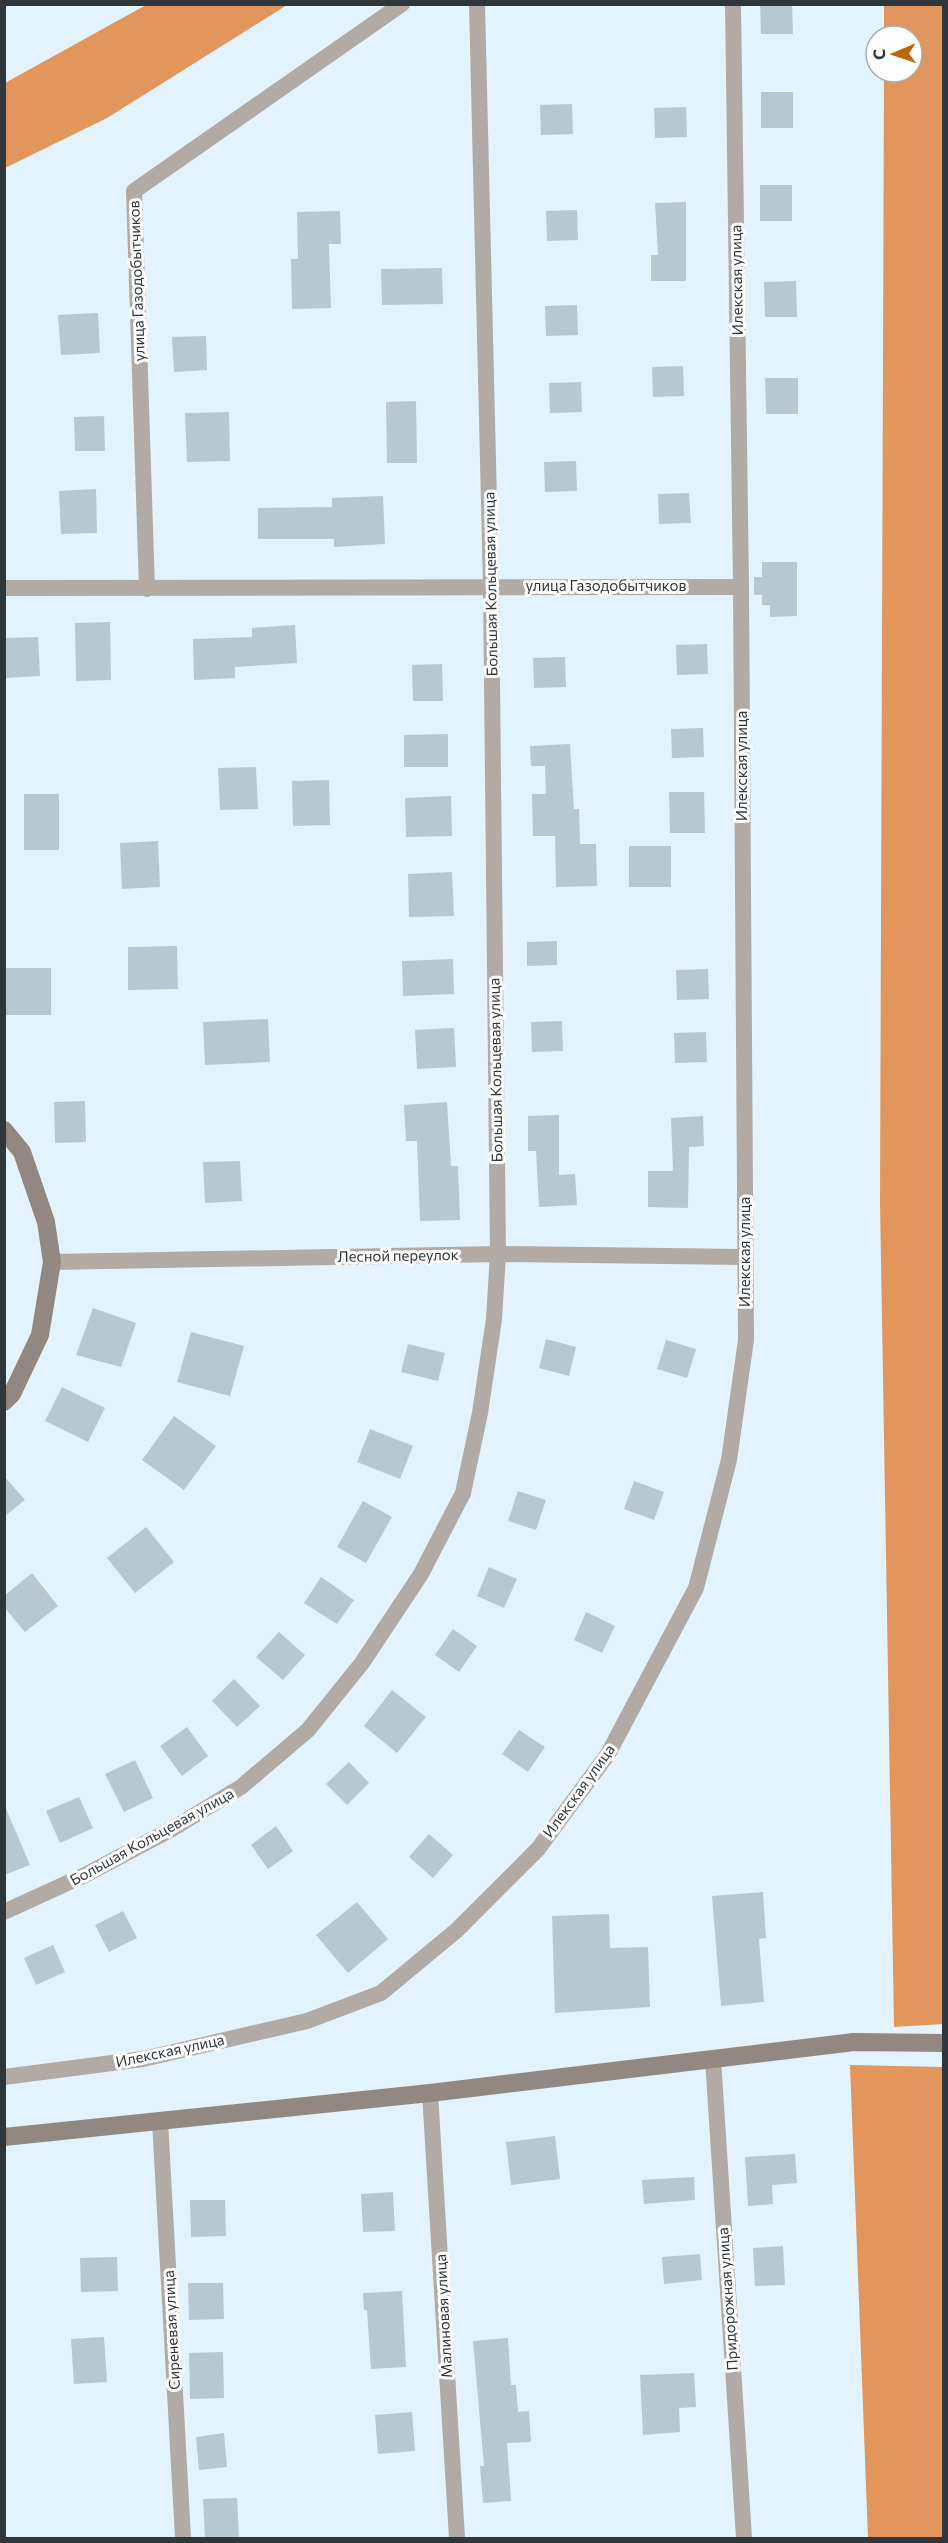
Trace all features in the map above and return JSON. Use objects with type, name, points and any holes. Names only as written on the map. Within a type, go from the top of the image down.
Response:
[{"type":"street","name":"улица Газодобытчиков","points":[[147,589],[134,191],[402,4]]},
{"type":"street","name":"Большая Кольцевая улица","points":[[4,1912],[109,1863],[172,1829],[242,1787],[308,1730],[362,1663],[421,1574],[463,1493],[480,1413],[494,1319],[498,1254],[491,586],[477,4]]},
{"type":"street","name":"Илекская улица","points":[[4,2077],[143,2060],[307,2020],[381,1993],[458,1930],[537,1849],[608,1754],[696,1588],[729,1460],[746,1340],[741,587],[733,4]]},
{"type":"street","name":"улица Газодобытчиков","points":[[4,588],[741,587]]},
{"type":"street","points":[[4,1131],[22,1152],[46,1222],[52,1262],[40,1335],[12,1394],[4,1402]]},
{"type":"street","name":"Лесной переулок","points":[[52,1262],[498,1254],[745,1257]]},
{"type":"street","points":[[4,2137],[430,2093],[854,2042],[944,2043]]},
{"type":"street","name":"Придорожная улица","points":[[713,2059],[744,2538]]},
{"type":"street","name":"Малиновая улица","points":[[430,2093],[457,2538]]},
{"type":"street","name":"Сиреневая улица","points":[[160,2121],[183,2538]]},
{"type":"shaded area","points":[[943,4],[944,2024],[894,2027],[880,1202],[884,84],[924,84],[924,24],[884,24],[884,5]]},
{"type":"shaded area","points":[[146,5],[287,5],[107,118],[5,168],[5,83]]},
{"type":"shaded area","points":[[850,2065],[943,2067],[943,2538],[868,2538]]},
{"type":"building","points":[[760,4],[792,4],[793,34],[761,34]]},
{"type":"building","points":[[761,92],[793,92],[793,128],[761,128]]},
{"type":"building","points":[[572,104],[573,134],[541,135],[540,105]]},
{"type":"building","points":[[686,107],[687,137],[655,138],[654,108]]},
{"type":"building","points":[[760,185],[792,185],[792,221],[760,221]]},
{"type":"building","points":[[686,202],[686,281],[651,281],[651,255],[658,255],[655,203]]},
{"type":"building","points":[[577,210],[578,240],[547,241],[546,211]]},
{"type":"building","points":[[340,211],[341,244],[329,244],[331,308],[292,309],[291,259],[298,259],[297,212]]},
{"type":"building","points":[[442,268],[443,304],[382,305],[381,269]]},
{"type":"building","points":[[796,281],[797,317],[765,317],[764,282]]},
{"type":"building","points":[[577,305],[578,335],[546,336],[545,306]]},
{"type":"building","points":[[98,313],[100,353],[61,355],[58,315]]},
{"type":"building","points":[[206,336],[207,370],[174,372],[172,337]]},
{"type":"building","points":[[683,366],[684,396],[653,397],[652,367]]},
{"type":"building","points":[[765,378],[798,378],[798,414],[766,414]]},
{"type":"building","points":[[581,382],[582,412],[550,413],[549,383]]},
{"type":"building","points":[[416,401],[417,463],[387,463],[386,402]]},
{"type":"building","points":[[229,412],[230,461],[187,462],[185,413]]},
{"type":"building","points":[[104,416],[105,451],[75,451],[74,417]]},
{"type":"building","points":[[576,461],[577,491],[545,492],[544,462]]},
{"type":"building","points":[[96,489],[97,533],[61,534],[59,491]]},
{"type":"building","points":[[689,493],[691,523],[659,524],[658,494]]},
{"type":"building","points":[[383,496],[385,544],[334,547],[334,539],[258,539],[258,508],[332,507],[332,498]]},
{"type":"building","points":[[762,562],[797,562],[797,616],[770,617],[770,605],[762,605],[762,595],[754,595],[754,577],[762,577]]},
{"type":"building","points":[[110,622],[111,680],[76,681],[75,623]]},
{"type":"building","points":[[295,625],[297,663],[235,667],[235,678],[194,680],[193,639],[252,637],[252,628]]},
{"type":"building","points":[[38,637],[40,676],[6,678],[4,638]]},
{"type":"building","points":[[707,644],[708,674],[677,675],[676,645]]},
{"type":"building","points":[[565,657],[566,687],[534,688],[533,658]]},
{"type":"building","points":[[442,664],[443,701],[413,701],[412,665]]},
{"type":"building","points":[[703,728],[704,757],[672,758],[671,729]]},
{"type":"building","points":[[448,734],[448,767],[404,767],[404,735]]},
{"type":"building","points":[[570,744],[574,809],[579,809],[580,844],[596,844],[597,886],[556,887],[555,836],[533,836],[532,794],[546,794],[545,766],[531,766],[530,746]]},
{"type":"building","points":[[256,767],[258,809],[220,810],[218,768]]},
{"type":"building","points":[[329,780],[330,825],[293,826],[292,781]]},
{"type":"building","points":[[669,792],[704,792],[705,833],[670,833]]},
{"type":"building","points":[[24,794],[59,794],[59,850],[24,850]]},
{"type":"building","points":[[451,796],[452,836],[406,837],[405,798]]},
{"type":"building","points":[[158,841],[160,887],[122,889],[120,843]]},
{"type":"building","points":[[629,846],[671,846],[671,887],[629,887]]},
{"type":"building","points":[[452,872],[454,916],[409,917],[408,874]]},
{"type":"building","points":[[557,941],[557,965],[527,966],[527,942]]},
{"type":"building","points":[[177,946],[178,989],[128,990],[128,947]]},
{"type":"building","points":[[453,959],[454,994],[403,996],[402,961]]},
{"type":"building","points":[[4,968],[51,968],[51,1015],[4,1015]]},
{"type":"building","points":[[708,969],[709,999],[677,1000],[676,970]]},
{"type":"building","points":[[268,1019],[270,1062],[205,1065],[203,1022]]},
{"type":"building","points":[[562,1021],[563,1051],[532,1052],[531,1022]]},
{"type":"building","points":[[454,1028],[456,1067],[417,1069],[415,1030]]},
{"type":"building","points":[[706,1032],[707,1062],[675,1063],[674,1033]]},
{"type":"building","points":[[85,1101],[86,1142],[55,1143],[54,1102]]},
{"type":"building","points":[[447,1102],[451,1166],[458,1166],[460,1220],[420,1221],[417,1141],[406,1141],[404,1105]]},
{"type":"building","points":[[559,1115],[559,1175],[575,1174],[577,1205],[539,1207],[536,1151],[528,1151],[528,1116]]},
{"type":"building","points":[[703,1116],[704,1146],[689,1147],[688,1208],[648,1207],[648,1171],[673,1171],[671,1118]]},
{"type":"building","points":[[240,1161],[242,1201],[205,1203],[203,1162]]},
{"type":"building","points":[[93,1308],[136,1323],[121,1367],[76,1355]]},
{"type":"building","points":[[191,1332],[244,1346],[230,1396],[177,1382]]},
{"type":"building","points":[[546,1339],[576,1347],[569,1376],[539,1368]]},
{"type":"building","points":[[666,1340],[696,1349],[687,1378],[657,1369]]},
{"type":"building","points":[[408,1344],[445,1353],[438,1381],[401,1372]]},
{"type":"building","points":[[62,1387],[105,1408],[88,1442],[45,1421]]},
{"type":"building","points":[[174,1416],[216,1446],[184,1490],[142,1460]]},
{"type":"building","points":[[370,1429],[413,1446],[400,1479],[357,1462]]},
{"type":"building","points":[[4,1476],[25,1500],[4,1517]]},
{"type":"building","points":[[634,1481],[664,1492],[654,1520],[624,1509]]},
{"type":"building","points":[[518,1491],[546,1500],[536,1530],[508,1521]]},
{"type":"building","points":[[363,1501],[392,1517],[366,1563],[337,1547]]},
{"type":"building","points":[[146,1527],[174,1562],[135,1593],[107,1558]]},
{"type":"building","points":[[489,1567],[517,1579],[504,1608],[477,1596]]},
{"type":"building","points":[[32,1573],[58,1606],[25,1632],[4,1607],[4,1596]]},
{"type":"building","points":[[321,1577],[354,1600],[337,1624],[304,1603]]},
{"type":"building","points":[[586,1612],[615,1626],[602,1653],[574,1640]]},
{"type":"building","points":[[453,1629],[477,1646],[459,1672],[435,1655]]},
{"type":"building","points":[[279,1632],[305,1655],[283,1680],[256,1657]]},
{"type":"building","points":[[234,1679],[260,1706],[237,1727],[212,1701]]},
{"type":"building","points":[[392,1690],[426,1717],[397,1753],[364,1726]]},
{"type":"building","points":[[187,1727],[208,1756],[182,1776],[160,1746]]},
{"type":"building","points":[[519,1730],[545,1747],[528,1772],[502,1754]]},
{"type":"building","points":[[135,1760],[153,1798],[124,1812],[105,1774]]},
{"type":"building","points":[[349,1762],[369,1783],[347,1805],[326,1784]]},
{"type":"building","points":[[79,1797],[93,1828],[60,1843],[46,1811]]},
{"type":"building","points":[[4,1804],[30,1865],[4,1875]]},
{"type":"building","points":[[276,1826],[293,1851],[268,1869],[251,1845]]},
{"type":"building","points":[[429,1834],[453,1855],[433,1878],[409,1857]]},
{"type":"building","points":[[763,1892],[766,1938],[759,1939],[764,2002],[721,2006],[712,1896]]},
{"type":"building","points":[[357,1902],[388,1939],[348,1973],[316,1935]]},
{"type":"building","points":[[123,1911],[137,1938],[109,1952],[95,1925]]},
{"type":"building","points":[[609,1914],[610,1948],[648,1947],[650,2007],[555,2013],[552,1916]]},
{"type":"building","points":[[53,1945],[65,1972],[36,1985],[24,1958]]},
{"type":"building","points":[[555,2136],[560,2179],[511,2185],[506,2142]]},
{"type":"building","points":[[795,2154],[797,2183],[772,2185],[773,2204],[748,2206],[745,2157]]},
{"type":"building","points":[[694,2177],[695,2200],[644,2204],[642,2180]]},
{"type":"building","points":[[393,2192],[395,2231],[363,2232],[361,2194]]},
{"type":"building","points":[[190,2200],[225,2200],[226,2236],[191,2237]]},
{"type":"building","points":[[783,2246],[785,2285],[755,2286],[753,2248]]},
{"type":"building","points":[[700,2254],[702,2280],[664,2284],[662,2257]]},
{"type":"building","points":[[117,2257],[118,2291],[81,2292],[80,2258]]},
{"type":"building","points":[[188,2283],[223,2283],[224,2319],[189,2320]]},
{"type":"building","points":[[402,2291],[406,2367],[371,2369],[367,2310],[364,2310],[363,2293]]},
{"type":"building","points":[[104,2337],[107,2382],[74,2384],[71,2339]]},
{"type":"building","points":[[508,2338],[511,2385],[516,2385],[518,2412],[529,2411],[531,2442],[507,2443],[511,2501],[483,2503],[480,2466],[484,2466],[473,2341]]},
{"type":"building","points":[[223,2352],[224,2398],[190,2399],[189,2353]]},
{"type":"building","points":[[694,2373],[696,2407],[679,2408],[680,2432],[643,2435],[640,2375]]},
{"type":"building","points":[[412,2412],[415,2451],[378,2454],[375,2415]]},
{"type":"building","points":[[224,2433],[227,2467],[199,2470],[196,2437]]},
{"type":"building","points":[[237,2498],[239,2538],[205,2538],[203,2499]]}]
